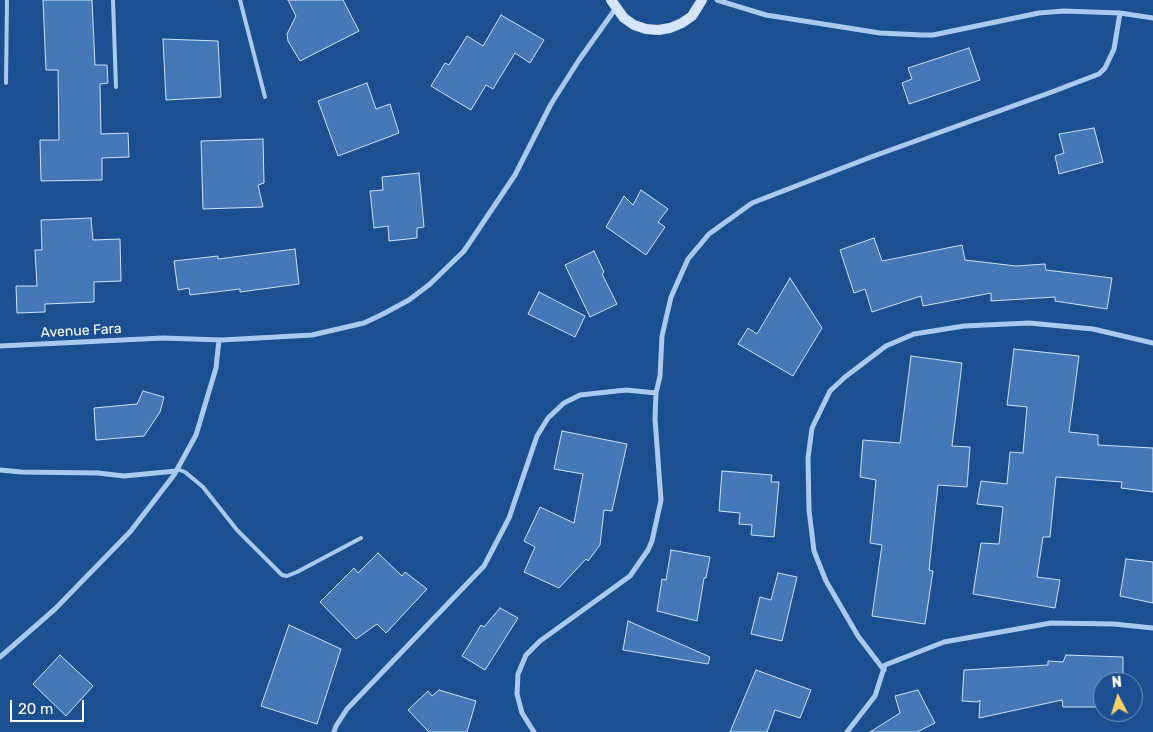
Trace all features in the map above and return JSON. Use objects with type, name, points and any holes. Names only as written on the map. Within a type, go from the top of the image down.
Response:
[{"type":"main road","points":[[614,4],[624,18],[634,25],[658,30],[682,23],[692,16],[702,0]]},
{"type":"street","points":[[717,0],[766,16],[880,33],[922,35],[933,35],[1039,13],[1092,11],[1153,18]]},
{"type":"street","name":"Avenue Fara","points":[[0,346],[163,338],[218,340],[312,336],[364,323],[409,300],[430,284],[464,251],[486,221],[516,175],[556,97],[614,4]]},
{"type":"street","points":[[534,732],[522,713],[517,694],[518,674],[526,655],[540,641],[630,576],[652,541],[661,500],[655,419],[662,336],[671,297],[688,258],[709,234],[752,203],[854,163],[1098,74],[1105,68],[1114,49],[1120,13]]},
{"type":"street","points":[[884,670],[858,636],[826,581],[814,552],[809,510],[808,458],[812,428],[830,391],[845,377],[886,346],[914,334],[964,326],[1028,323],[1093,329],[1153,343]]},
{"type":"street","points":[[0,658],[54,609],[130,532],[177,470],[196,435],[216,368],[218,340]]},
{"type":"street","points":[[334,732],[347,709],[484,566],[509,518],[537,436],[548,418],[564,404],[580,395],[626,390],[656,393]]},
{"type":"street","points":[[0,470],[98,473],[124,476],[177,470]]},
{"type":"street","points":[[847,732],[875,696],[885,665],[944,642],[1040,624],[1114,624],[1153,628]]},
{"type":"lane","points":[[6,83],[7,0]]},
{"type":"lane","points":[[113,0],[116,87]]},
{"type":"lane","points":[[240,0],[265,97]]},
{"type":"lane","points":[[177,470],[185,472],[203,487],[238,530],[282,575],[287,576],[297,572],[361,538]]},
{"type":"building","points":[[43,0],[92,0],[95,65],[107,65],[108,83],[100,84],[101,134],[128,133],[129,157],[102,158],[102,180],[41,181],[40,140],[59,140],[58,70],[46,70]]},
{"type":"building","points":[[288,0],[343,0],[359,31],[300,61],[288,41],[287,34],[296,16]]},
{"type":"building","points":[[501,15],[544,40],[530,63],[515,53],[493,89],[486,85],[471,110],[431,86],[445,63],[449,65],[467,36],[483,46]]},
{"type":"building","points":[[163,39],[218,41],[221,97],[166,100]]},
{"type":"building","points":[[969,48],[980,80],[909,104],[902,83],[912,79],[908,68]]},
{"type":"building","points":[[367,83],[376,109],[390,104],[399,133],[338,156],[318,101]]},
{"type":"building","points":[[1094,128],[1103,162],[1059,174],[1055,156],[1064,153],[1059,134]]},
{"type":"building","points":[[263,139],[264,183],[258,185],[263,207],[203,209],[201,141]]},
{"type":"building","points":[[419,173],[424,227],[417,228],[417,238],[389,241],[388,226],[374,228],[370,191],[383,190],[382,177]]},
{"type":"building","points":[[641,190],[668,209],[658,222],[665,227],[646,255],[606,227],[624,196],[633,205]]},
{"type":"building","points":[[91,218],[93,240],[120,239],[121,281],[94,282],[94,302],[45,304],[45,312],[17,313],[16,286],[37,286],[35,250],[42,250],[41,220]]},
{"type":"building","points":[[874,238],[882,261],[962,245],[965,260],[1016,266],[1045,264],[1046,270],[1112,278],[1107,309],[1055,301],[1055,297],[991,301],[991,293],[923,306],[921,296],[872,312],[865,289],[854,293],[840,250]]},
{"type":"building","points":[[295,249],[299,284],[240,292],[240,289],[190,295],[189,288],[178,290],[174,261],[218,256],[218,259]]},
{"type":"building","points":[[594,251],[604,272],[602,274],[617,304],[590,317],[565,265]]},
{"type":"building","points":[[790,278],[822,328],[793,376],[738,344],[748,328],[757,334]]},
{"type":"building","points":[[539,292],[585,316],[575,337],[528,314]]},
{"type":"building","points":[[1014,349],[1079,356],[1069,432],[1098,435],[1098,445],[1153,448],[1153,492],[1121,488],[1122,482],[1056,477],[1050,537],[1043,537],[1037,577],[1060,580],[1055,608],[973,594],[981,543],[999,544],[1003,507],[977,504],[981,481],[1007,484],[1010,452],[1023,453],[1027,407],[1007,405]]},
{"type":"building","points":[[911,356],[962,363],[952,446],[970,447],[967,487],[938,485],[929,570],[933,571],[925,624],[872,616],[882,545],[870,543],[876,480],[860,477],[863,440],[900,443]]},
{"type":"building","points":[[143,391],[164,397],[160,412],[144,436],[96,440],[94,408],[137,404]]},
{"type":"building","points":[[562,431],[627,444],[612,511],[604,510],[600,545],[588,561],[586,559],[559,588],[524,572],[535,547],[524,541],[540,507],[574,523],[583,474],[554,469]]},
{"type":"building","points":[[722,471],[772,475],[771,482],[779,482],[774,537],[751,535],[752,525],[739,524],[740,513],[719,511]]},
{"type":"building","points":[[671,550],[710,557],[706,578],[704,578],[697,621],[657,611],[662,579],[666,580]]},
{"type":"building","points":[[378,553],[402,576],[405,572],[427,589],[386,633],[377,624],[356,639],[320,602],[354,568],[358,573]]},
{"type":"building","points":[[1126,559],[1153,562],[1153,603],[1120,596]]},
{"type":"building","points":[[778,573],[797,577],[782,641],[751,634],[760,597],[771,600]]},
{"type":"building","points":[[500,608],[518,618],[485,670],[462,656],[481,625],[484,627]]},
{"type":"building","points":[[628,621],[710,657],[708,664],[623,650]]},
{"type":"building","points":[[289,625],[341,649],[317,724],[261,706]]},
{"type":"building","points":[[60,655],[93,686],[66,716],[33,684]]},
{"type":"building","points":[[1066,655],[1123,657],[1123,672],[1093,672],[1093,707],[1063,707],[1062,700],[979,718],[980,700],[978,702],[962,701],[964,670],[1048,665],[1048,661],[1063,662]]},
{"type":"building","points":[[756,670],[811,690],[800,718],[775,710],[767,732],[730,732]]},
{"type":"building","points":[[439,690],[476,701],[467,732],[429,732],[408,710],[428,691],[432,696]]},
{"type":"building","points":[[918,690],[935,723],[917,732],[870,732],[900,713],[895,696]]}]
